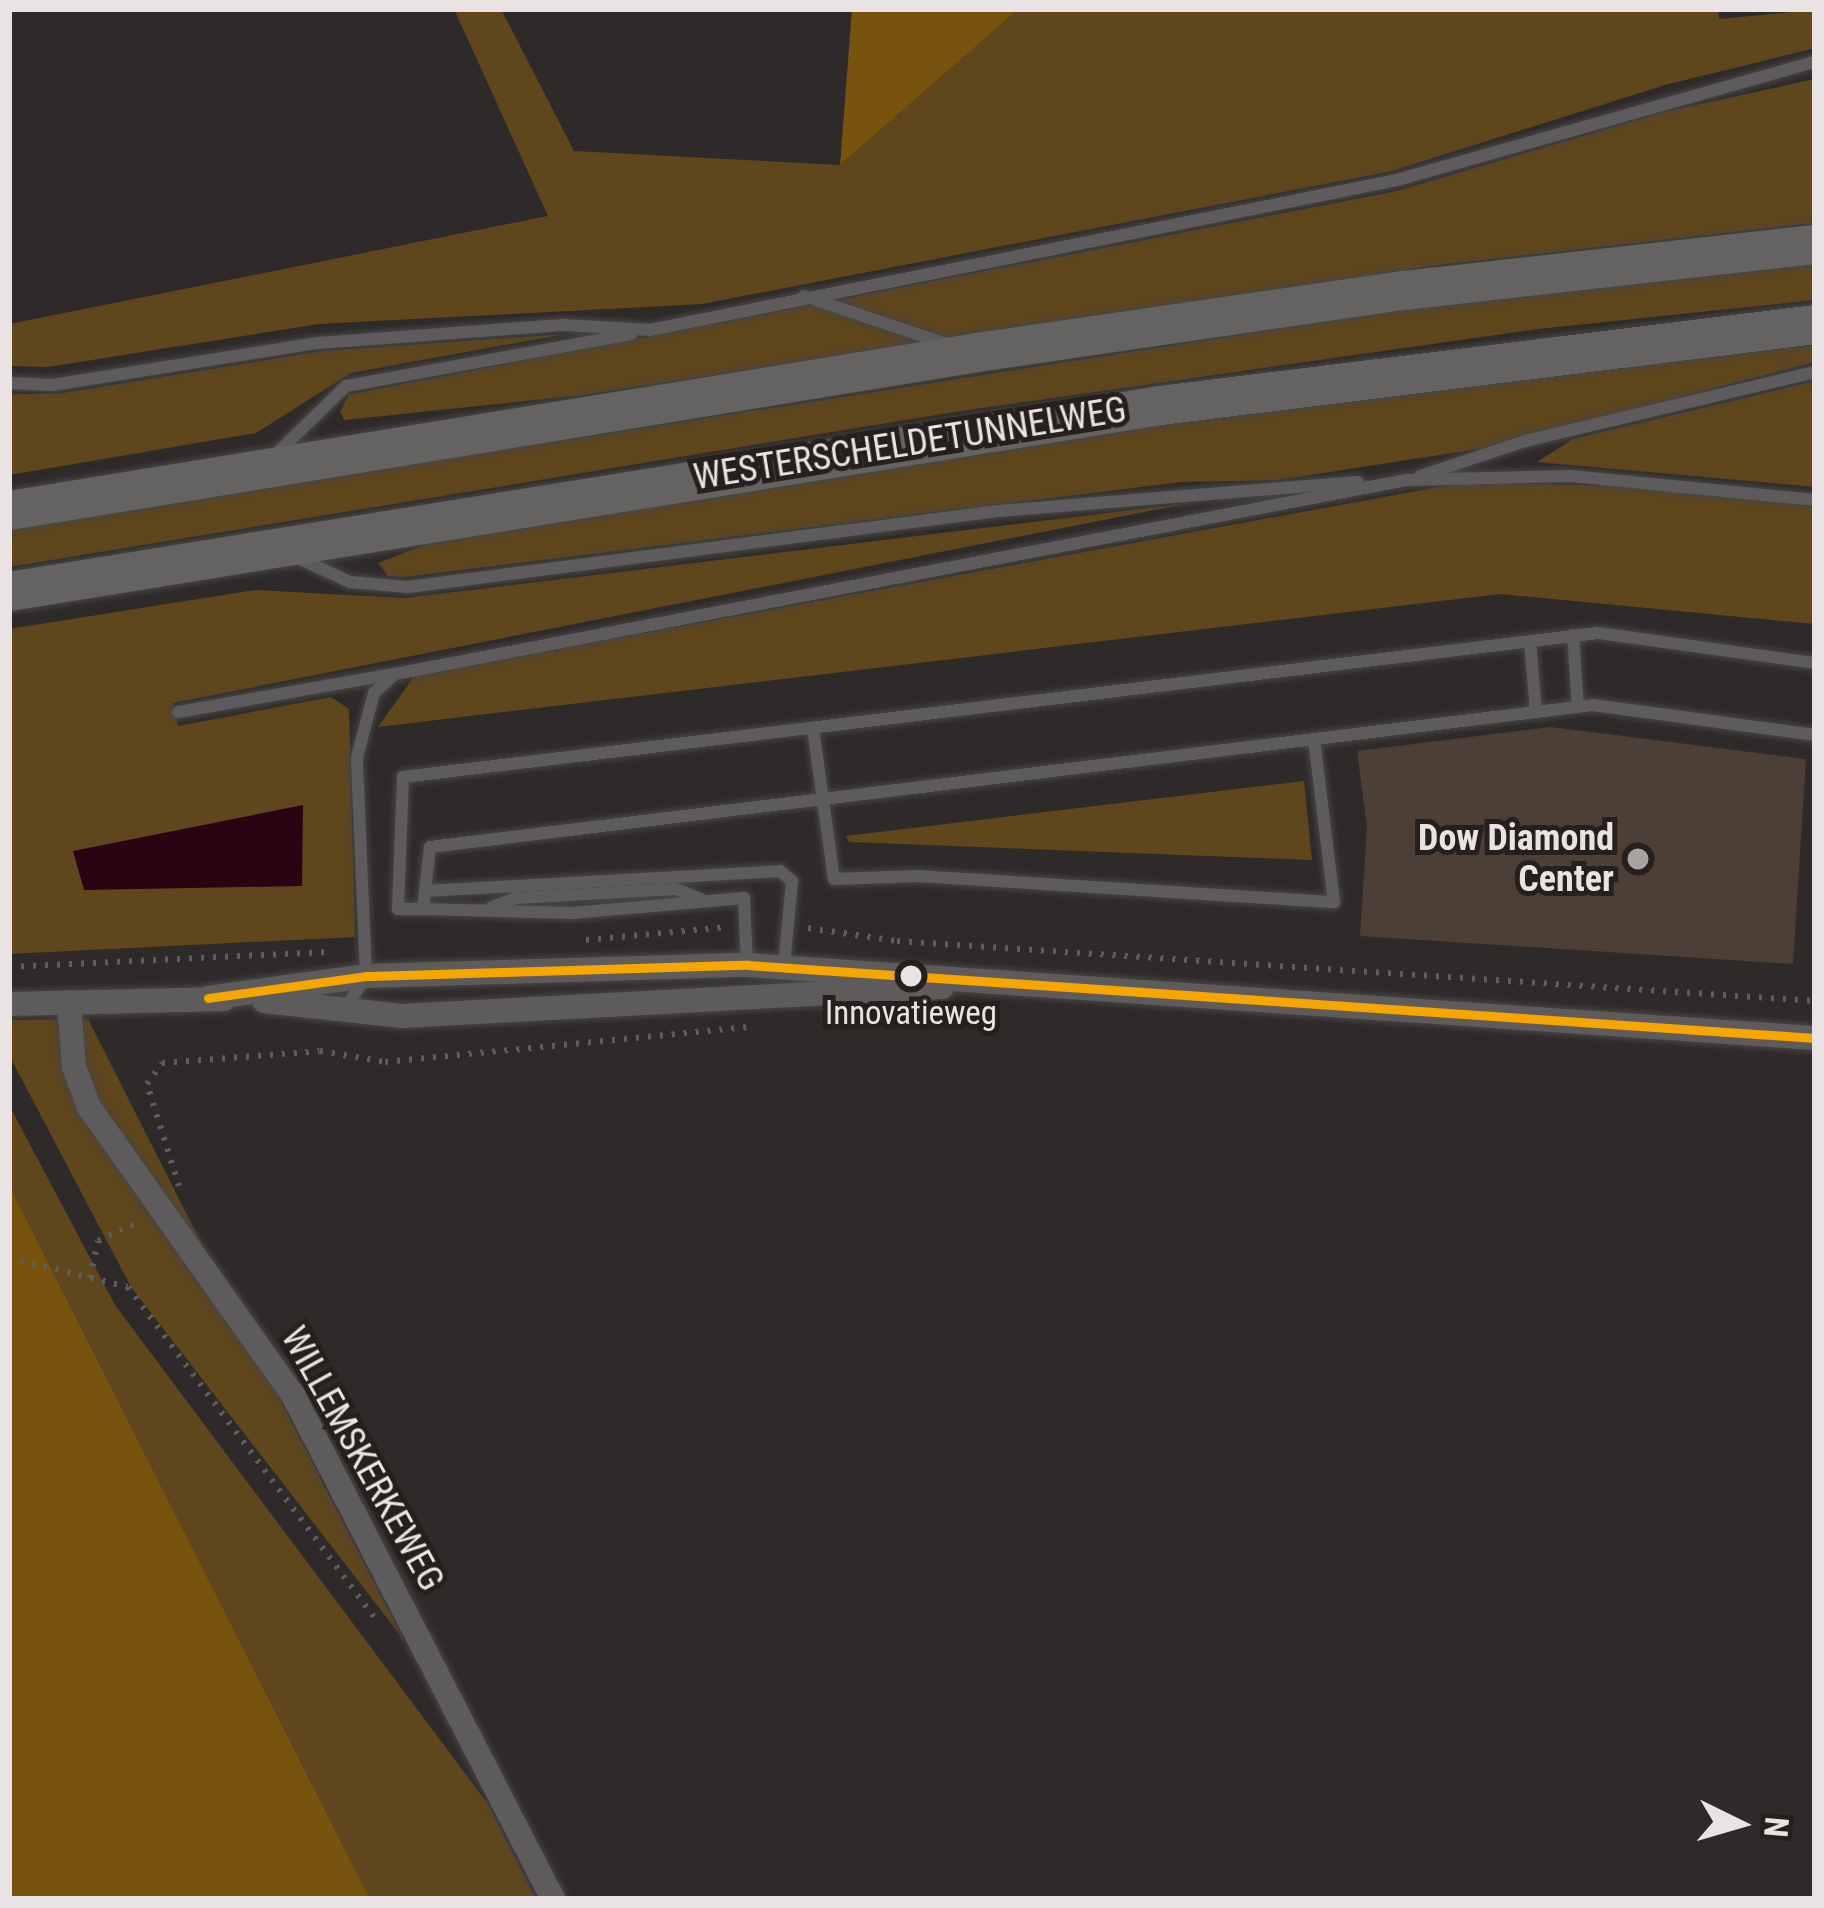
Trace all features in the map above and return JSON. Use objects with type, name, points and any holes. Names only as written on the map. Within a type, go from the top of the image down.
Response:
[{"type":"highway","points":[[9,510],[977,352],[1404,290],[1815,244]]},
{"type":"highway","name":"WESTERSCHELDETUNNELWEG","points":[[9,591],[1160,405],[1815,324]]},
{"type":"street","points":[[746,997],[747,965]]},
{"type":"street","points":[[208,998],[366,976],[747,965],[1815,1038]]},
{"type":"street","points":[[776,997],[784,966]]},
{"type":"street","points":[[9,1004],[208,998],[402,1016],[980,984]]},
{"type":"street","name":"WILLEMSKERKEWEG","points":[[68,1001],[74,1067],[89,1107],[293,1395],[553,1899]]},
{"type":"lane","points":[[261,471],[346,386],[1397,180],[1815,62]]},
{"type":"lane","points":[[802,296],[977,352]]},
{"type":"lane","points":[[9,383],[52,385],[318,343],[566,325],[650,330]]},
{"type":"lane","points":[[178,712],[1406,480],[1525,441],[1815,372]]},
{"type":"lane","points":[[275,547],[350,581],[408,587],[998,511],[1406,480],[1571,476],[1815,500]]},
{"type":"lane","points":[[1573,635],[1578,706]]},
{"type":"lane","points":[[747,965],[744,898],[572,914],[398,909],[403,777],[1573,635],[1815,663]]},
{"type":"lane","points":[[1530,641],[1536,712]]},
{"type":"lane","points":[[346,1008],[366,976],[357,757],[374,694],[395,674]]},
{"type":"lane","points":[[423,909],[430,847],[1578,706],[1815,735]]},
{"type":"lane","points":[[813,728],[834,879],[918,875],[1334,902],[1314,739]]},
{"type":"lane","points":[[425,891],[780,871],[792,881],[784,966]]},
{"type":"lane","points":[[676,889],[698,874]]},
{"type":"lane","points":[[488,886],[515,898]]},
{"type":"lane","points":[[485,910],[515,898],[676,889],[702,900]]},
{"type":"path","points":[[9,967],[64,964]]},
{"type":"path","points":[[91,1278],[98,1241],[164,1210],[181,1195],[146,1084],[162,1063],[320,1051],[385,1062],[753,1027]]},
{"type":"path","points":[[9,1258],[128,1287],[388,1637]]},
{"type":"shaded area","points":[[454,9],[501,9],[574,151],[840,165],[1019,9],[1718,9],[1719,19],[1815,10],[1815,48],[1665,85],[1392,171],[702,304],[319,324],[48,367],[9,366],[9,324],[548,216]]},
{"type":"shaded area","points":[[852,9],[1019,9],[840,165]]},
{"type":"shaded area","points":[[1815,79],[1815,223],[1438,265],[583,395],[344,420],[340,411],[349,395],[377,389],[1397,191],[1664,112]]},
{"type":"shaded area","points":[[1815,261],[1815,300],[1538,329],[961,411],[9,567],[9,527],[1443,303]]},
{"type":"shaded area","points":[[565,334],[351,373],[256,433],[9,475],[9,394],[57,394],[322,351]]},
{"type":"shaded area","points":[[1815,346],[1815,362],[1485,448],[1278,480],[1182,482],[404,577],[388,576],[378,563],[465,529],[1543,364]]},
{"type":"shaded area","points":[[1815,381],[1815,487],[1537,462],[1573,439]]},
{"type":"shaded area","points":[[1460,483],[1636,486],[1815,507],[1815,624],[1500,594],[378,727],[415,675]]},
{"type":"shaded area","points":[[1190,503],[173,703],[178,726],[331,697],[349,709],[355,937],[9,954],[9,629],[255,590],[405,598]]},
{"type":"shaded area","points":[[1304,781],[1312,860],[849,842],[846,836]]},
{"type":"shaded area","points":[[303,805],[302,886],[84,890],[73,851]]},
{"type":"shaded area","points":[[88,1019],[404,1640],[131,1287],[9,1055],[9,1020]]},
{"type":"shaded area","points":[[9,1105],[115,1305],[488,1804],[536,1899],[370,1899],[9,1185]]},
{"type":"shaded area","points":[[9,1185],[370,1899],[9,1899]]},
{"type":"building","points":[[1551,727],[1806,759],[1793,964],[1360,936],[1367,827],[1357,751]]},
{"type":"transit line","points":[[208,998],[366,976],[747,965],[1815,1038]]},
{"type":"place","name":"Dow Diamond Center","points":[[1638,859]]},
{"type":"place","name":"Innovatieweg","points":[[911,976]]}]
